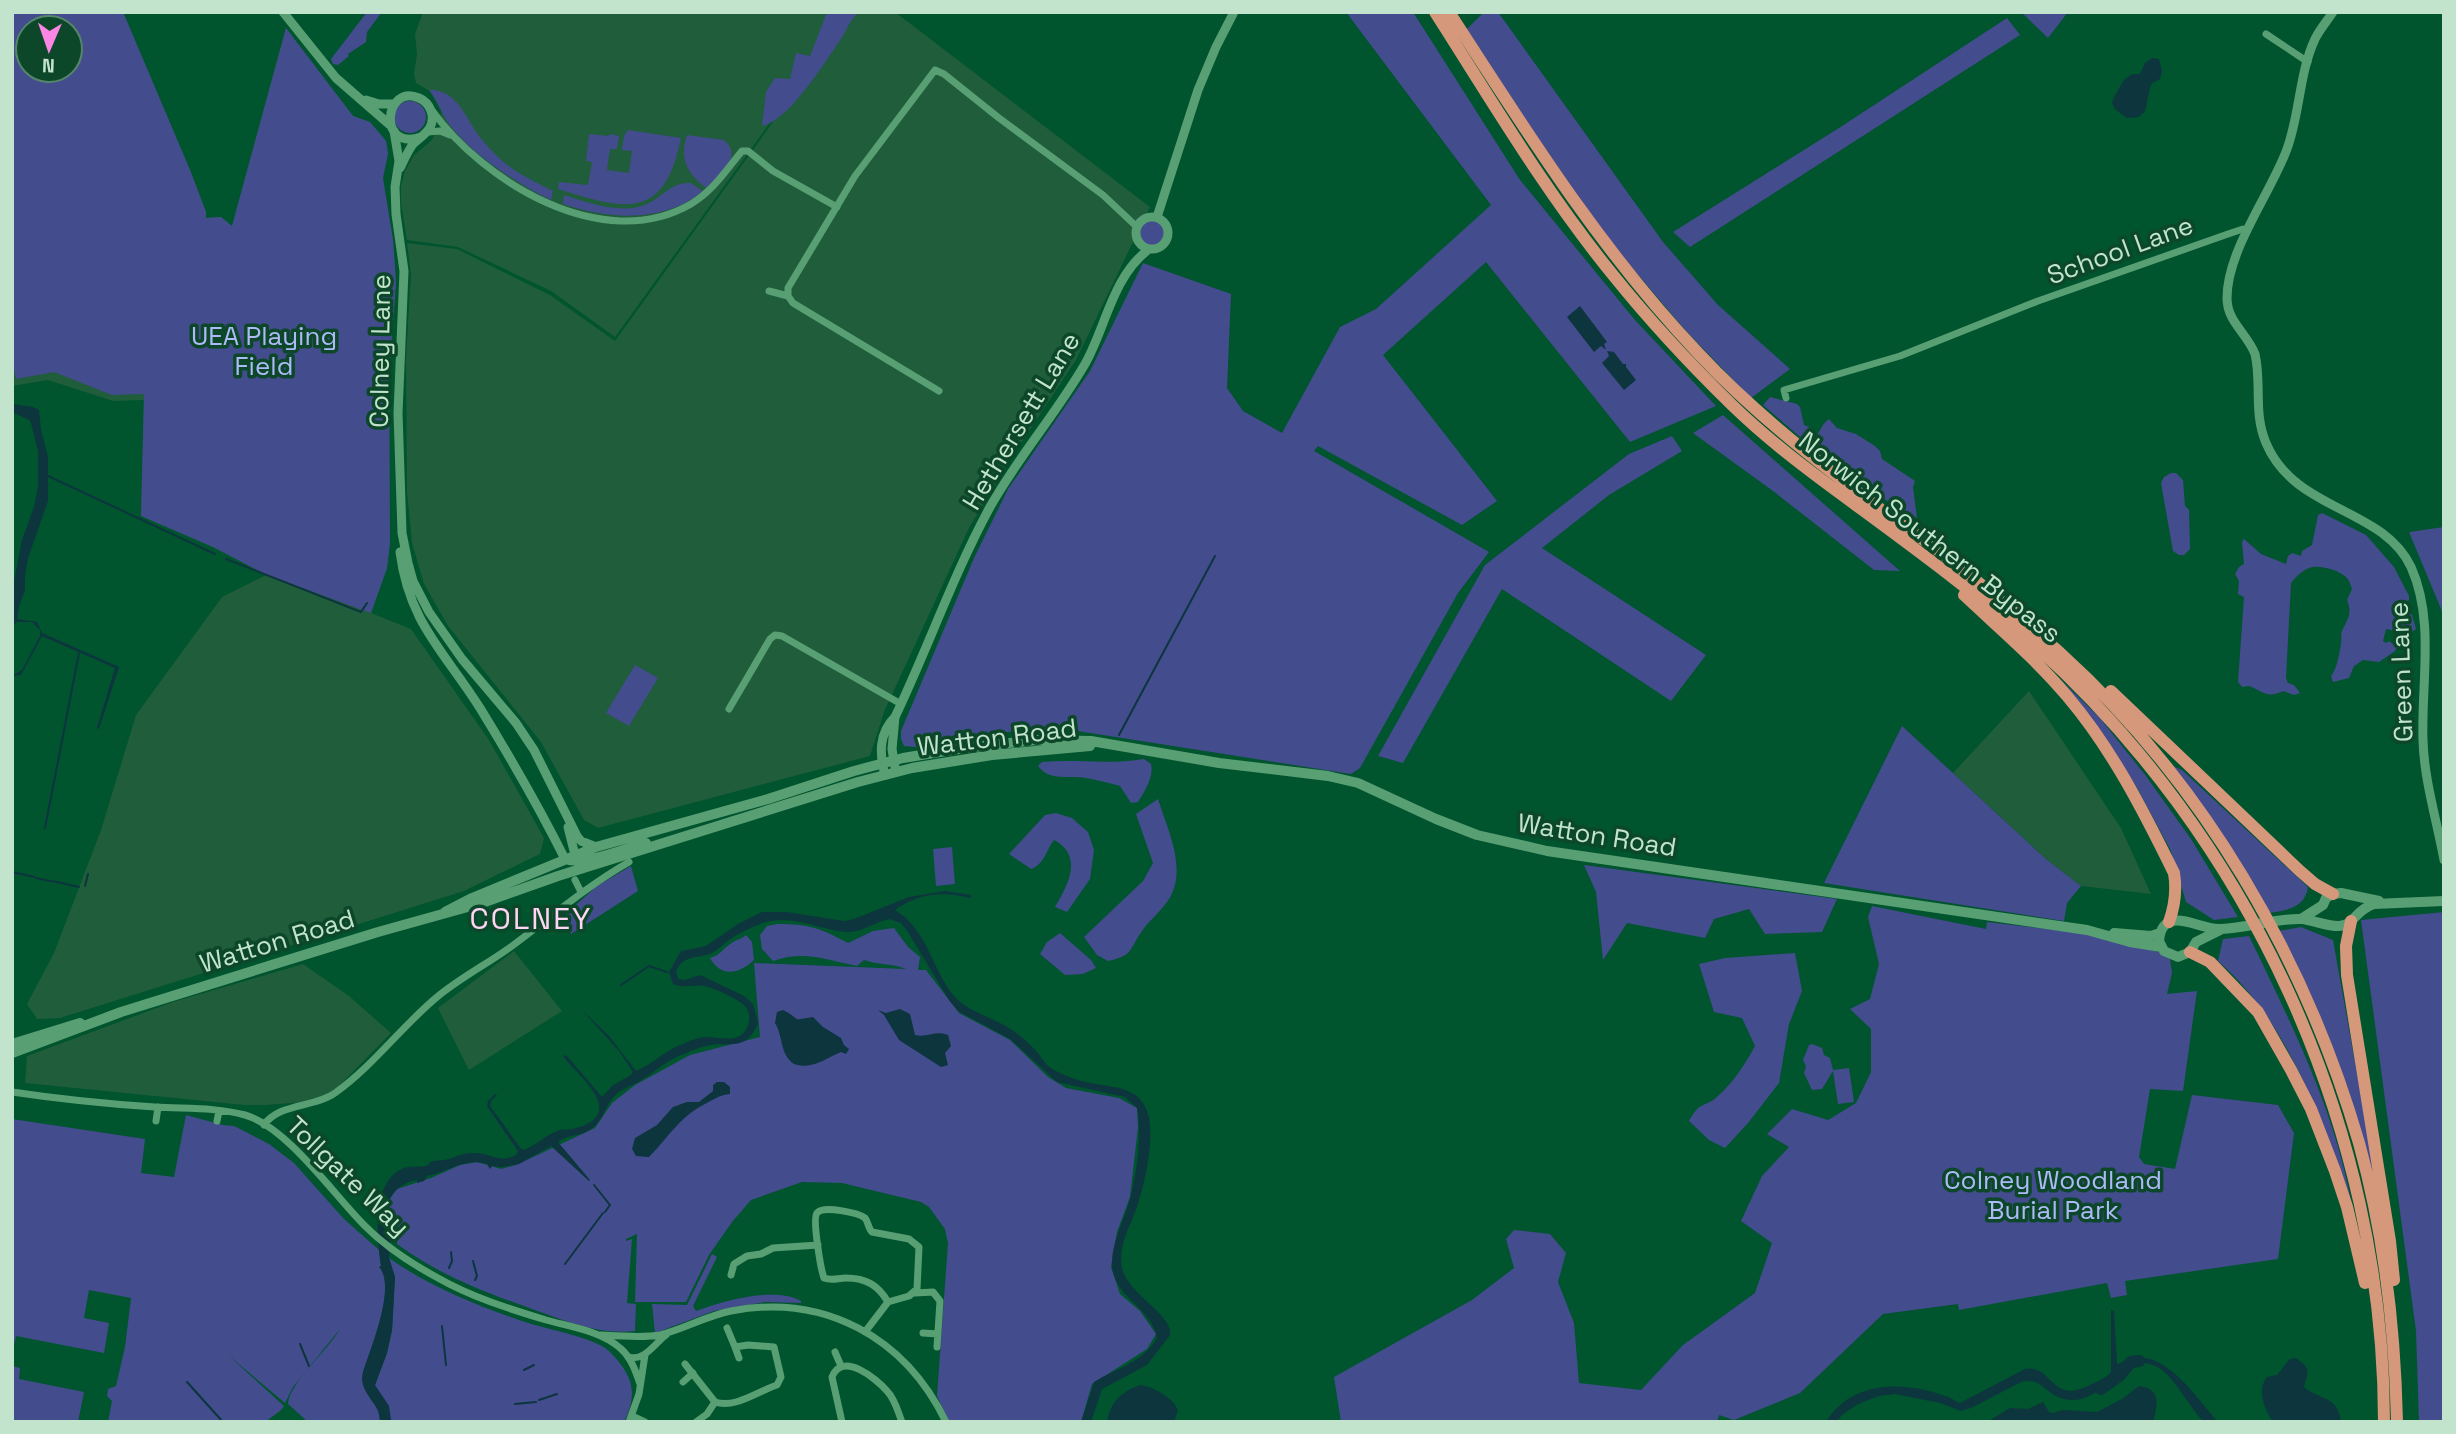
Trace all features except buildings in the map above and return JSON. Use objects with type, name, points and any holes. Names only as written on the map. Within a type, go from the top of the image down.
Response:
[{"type":"highway","name":"Norwich Southern Bypass","points":[[1434,12],[1547,186],[1611,274],[1678,351],[1754,427],[1984,602],[2076,684],[2157,775],[2213,853],[2239,895],[2292,999],[2332,1100],[2351,1166],[2364,1226],[2377,1309],[2382,1422]]},
{"type":"highway","name":"Norwich Southern Bypass","points":[[1449,12],[1583,215],[1698,354],[1753,407],[1811,456],[1949,558],[2058,651],[2108,698],[2132,725],[2171,772],[2227,849],[2274,933],[2305,996],[2344,1096],[2359,1145],[2389,1298],[2400,1422]]},
{"type":"highway","points":[[1794,459],[1961,594],[2029,655],[2066,695],[2095,732],[2134,792],[2174,873],[2177,888],[2175,908],[2169,922]]},
{"type":"highway","points":[[1949,558],[2031,621],[2099,680],[2300,871],[2333,894]]},
{"type":"highway","points":[[2353,918],[2346,946],[2347,975],[2390,1241],[2400,1333],[2400,1422]]},
{"type":"highway","points":[[2195,950],[2258,1012],[2311,1109],[2347,1207],[2370,1301],[2382,1422]]},
{"type":"main road","name":"Watton Road","points":[[445,912],[472,898],[596,847],[768,799],[882,763],[964,748],[1074,739],[1328,776],[1358,783],[1470,832],[1546,851],[2092,931],[2151,936],[2160,933]]},
{"type":"main road","name":"Watton Road","points":[[12,1053],[121,1012],[482,903],[562,875],[890,773],[992,755],[1104,744]]},
{"type":"main road","name":"Watton Road","points":[[571,858],[586,860],[741,818]]},
{"type":"main road","name":"Watton Road","points":[[562,875],[571,858]]},
{"type":"main road","points":[[2330,924],[2324,918],[2323,905],[2326,898],[2333,894],[2390,903]]},
{"type":"main road","points":[[2347,895],[2353,901],[2353,918]]},
{"type":"main road","points":[[2161,947],[2160,933],[2169,922],[2178,920],[2208,929],[2301,919],[2338,927],[2346,925],[2364,907],[2444,901]]},
{"type":"main road","points":[[2301,919],[2323,905]]},
{"type":"main road","points":[[2187,922],[2196,934],[2195,950]]},
{"type":"main road","points":[[2195,950],[2222,929]]},
{"type":"main road","name":"Watton Road","points":[[2092,931],[2130,942],[2161,947],[2170,955],[2178,957],[2195,950]]},
{"type":"main road","name":"Watton Road","points":[[12,1044],[121,1012]]},
{"type":"street","points":[[283,12],[336,78],[393,129],[407,139],[443,132],[451,135]]},
{"type":"street","name":"Hethersett Lane","points":[[1132,264],[1149,249],[1161,247],[1168,237],[1167,225],[1157,217],[1198,90],[1234,12]]},
{"type":"street","points":[[2246,230],[2287,149],[2316,38],[2333,12]]},
{"type":"street","points":[[2266,34],[2308,62]]},
{"type":"street","points":[[939,391],[793,303],[788,296],[788,288],[855,176],[935,70],[944,74],[1103,195],[1137,227],[1145,218],[1157,217]]},
{"type":"street","points":[[361,99],[379,104],[394,104],[401,99],[414,96],[420,98],[451,135],[503,178],[542,200],[584,215],[645,220],[690,205],[720,181],[743,151],[838,207]]},
{"type":"street","name":"Colney Lane","points":[[394,104],[389,115],[399,153],[395,187],[396,214],[405,286],[399,379],[402,563],[412,603],[422,624],[467,689],[571,858]]},
{"type":"street","name":"Colney Lane","points":[[398,172],[411,147],[424,134],[433,117],[429,107]]},
{"type":"street","name":"Hethersett Lane","points":[[893,761],[895,717],[990,508],[1011,471],[1069,392],[1087,361],[1113,299],[1132,264],[1139,243],[1135,232],[1137,227]]},
{"type":"street","name":"School Lane","points":[[1784,390],[1900,356],[2038,301],[2228,233],[2246,230]]},
{"type":"street","name":"Green Lane","points":[[2246,230],[2228,288],[2227,304],[2233,323],[2252,346],[2258,363],[2258,416],[2266,444],[2278,465],[2294,482],[2319,500],[2374,528],[2395,545],[2409,564],[2419,587],[2424,608],[2423,743],[2444,860]]},
{"type":"street","points":[[1139,243],[1149,249]]},
{"type":"street","points":[[769,291],[788,296]]},
{"type":"street","name":"Colney Lane","points":[[402,533],[417,589],[441,630],[516,723],[534,750],[577,836],[596,847]]},
{"type":"street","points":[[729,709],[770,639],[775,635],[782,636],[901,704]]},
{"type":"street","points":[[467,689],[480,679]]},
{"type":"street","name":"Hethersett Lane","points":[[882,763],[882,738],[895,717]]},
{"type":"street","name":"Watton Road","points":[[890,773],[893,761]]},
{"type":"street","name":"Watton Road","points":[[882,763],[890,773]]},
{"type":"street","name":"Colney Lane","points":[[562,808],[571,858]]},
{"type":"street","points":[[264,1125],[276,1113],[303,1107],[335,1093],[438,996],[512,946],[582,892],[629,862]]},
{"type":"street","points":[[575,880],[582,892]]},
{"type":"street","name":"Tollgate Way","points":[[12,1092],[244,1115],[264,1125],[297,1152],[365,1226],[394,1251],[438,1279],[462,1291],[543,1319],[597,1334],[631,1335]]},
{"type":"street","points":[[156,1121],[158,1107]]},
{"type":"street","points":[[217,1121],[219,1111]]},
{"type":"street","points":[[888,1302],[877,1286],[871,1283],[847,1278],[824,1278],[816,1218],[821,1210],[829,1209],[863,1216],[872,1232],[912,1240],[919,1247],[917,1289],[914,1293]]},
{"type":"street","points":[[732,1275],[734,1264],[747,1256],[774,1248],[818,1245]]},
{"type":"street","points":[[865,1332],[888,1302],[914,1293],[933,1292],[940,1301],[937,1347]]},
{"type":"street","points":[[640,1384],[626,1353],[625,1341],[631,1335],[656,1336],[728,1312],[782,1306],[829,1315],[865,1332],[893,1352],[916,1375],[946,1422]]},
{"type":"street","points":[[727,1328],[739,1358]]},
{"type":"street","points":[[626,1353],[638,1359],[670,1332]]},
{"type":"street","points":[[923,1333],[938,1334]]},
{"type":"street","name":"Tollgate Way","points":[[597,1334],[626,1353]]},
{"type":"street","points":[[640,1336],[646,1342],[646,1354],[630,1419],[646,1422]]},
{"type":"street","points":[[685,1364],[715,1402],[725,1404],[739,1401],[777,1385],[781,1377],[774,1347],[735,1347]]},
{"type":"street","points":[[835,1352],[841,1366]]},
{"type":"street","points":[[842,1422],[832,1377],[841,1366],[857,1368],[887,1390],[902,1422]]},
{"type":"street","points":[[684,1382],[693,1373]]},
{"type":"street","points":[[696,1422],[707,1415],[715,1402]]},
{"type":"shaded area","points":[[12,12],[123,12],[190,170],[206,212],[205,218],[221,217],[232,226],[286,28],[353,116],[370,122],[386,141],[388,154],[382,178],[393,240],[396,282],[389,374],[390,543],[387,568],[371,613],[411,629],[489,740],[544,838],[540,854],[464,891],[60,1018],[37,1019],[27,1004],[54,953],[101,830],[136,715],[222,597],[266,575],[213,547],[141,516],[144,400],[113,401],[48,380],[12,386]]},
{"type":"shaded area","points":[[423,12],[841,12],[793,91],[615,337],[551,291],[458,247],[407,240],[401,203],[401,185],[405,171],[414,155],[431,141],[440,126],[441,110],[431,92],[416,83],[414,74],[417,54],[415,34]]},
{"type":"shaded area","points":[[850,12],[895,12],[1150,207],[1076,360],[1005,467],[969,528],[884,712],[870,756],[598,828],[584,820],[541,742],[448,626],[424,584],[412,543],[407,492],[406,357],[411,274],[407,243],[457,249],[550,295],[615,341]]},
{"type":"shaded area","points":[[2152,58],[2159,59],[2162,71],[2160,79],[2152,83],[2145,111],[2139,117],[2127,118],[2115,109],[2112,103],[2114,97],[2124,80],[2132,74],[2140,74],[2145,63]]},
{"type":"shaded area","points":[[1580,306],[1607,342],[1604,344],[1606,350],[1601,346],[1594,352],[1567,317]]},
{"type":"shaded area","points":[[1607,351],[1614,352],[1623,364],[1626,364],[1636,380],[1624,390],[1602,363],[1609,356]]},
{"type":"shaded area","points":[[12,404],[39,410],[48,457],[48,501],[28,558],[25,590],[17,619],[37,622],[42,633],[119,667],[99,729],[97,728],[115,668],[42,636],[21,675],[12,676],[22,670],[40,636],[40,630],[32,622],[16,622],[12,629],[12,592],[22,540],[34,507],[38,486],[38,451],[31,423],[12,412]]},
{"type":"shaded area","points":[[2029,691],[2121,828],[2151,894],[2081,886],[2047,860],[1953,773]]},
{"type":"shaded area","points":[[945,891],[971,895],[971,898],[931,895],[912,900],[895,910],[915,928],[954,996],[966,1006],[1017,1033],[1056,1071],[1079,1080],[1122,1089],[1136,1096],[1142,1101],[1149,1118],[1150,1140],[1145,1178],[1124,1239],[1121,1261],[1126,1277],[1164,1319],[1170,1335],[1147,1365],[1102,1389],[1091,1422],[1081,1422],[1094,1382],[1137,1359],[1157,1338],[1148,1318],[1119,1286],[1112,1266],[1118,1232],[1130,1199],[1137,1165],[1137,1108],[1125,1097],[1057,1082],[1010,1039],[958,1011],[908,932],[901,923],[889,919],[848,932],[796,921],[774,920],[743,932],[712,953],[683,962],[676,971],[678,979],[685,980],[700,975],[744,996],[753,1004],[758,1023],[749,1038],[744,1041],[706,1046],[669,1061],[615,1095],[591,1129],[558,1142],[589,1181],[551,1146],[519,1164],[492,1166],[490,1169],[487,1164],[471,1162],[427,1176],[424,1181],[411,1181],[394,1192],[389,1204],[389,1258],[395,1277],[392,1330],[375,1385],[389,1406],[391,1420],[380,1422],[377,1409],[363,1386],[362,1379],[384,1303],[384,1276],[379,1267],[379,1211],[381,1197],[393,1175],[404,1168],[425,1166],[433,1161],[467,1153],[504,1158],[516,1155],[518,1151],[487,1106],[495,1094],[497,1095],[490,1106],[522,1150],[555,1132],[574,1129],[591,1121],[598,1113],[599,1104],[595,1094],[563,1056],[566,1055],[602,1097],[613,1085],[633,1072],[619,1051],[582,1010],[609,1036],[636,1071],[670,1050],[693,1040],[704,1037],[731,1038],[742,1034],[749,1018],[748,1010],[742,1004],[705,986],[673,984],[669,972],[681,951],[706,946],[738,924],[762,912],[787,912],[844,921],[909,897]]},
{"type":"shaded area","points":[[514,951],[562,1011],[469,1070],[438,1008]]},
{"type":"shaded area","points":[[303,964],[349,996],[391,1033],[337,1088],[322,1097],[305,1102],[244,1105],[25,1083],[27,1056],[173,1002]]},
{"type":"shaded area","points":[[900,1009],[910,1014],[915,1035],[948,1035],[951,1046],[945,1053],[948,1065],[941,1067],[899,1040],[878,1010],[886,1013]]},
{"type":"shaded area","points":[[783,1010],[796,1019],[813,1017],[841,1038],[849,1049],[846,1054],[841,1052],[813,1065],[794,1064],[786,1055],[775,1023],[777,1012]]},
{"type":"shaded area","points":[[724,1082],[730,1087],[730,1094],[714,1099],[688,1115],[649,1157],[636,1156],[632,1149],[635,1138],[657,1125],[673,1107],[687,1102],[699,1102],[713,1091],[713,1085]]},
{"type":"shaded area","points":[[2111,1310],[2114,1311],[2117,1364],[2144,1358],[2165,1366],[2185,1383],[2218,1422],[2204,1422],[2163,1371],[2151,1364],[2139,1364],[2128,1368],[2086,1398],[2064,1399],[2036,1382],[2029,1381],[2021,1382],[1961,1411],[1940,1403],[1895,1394],[1879,1396],[1858,1404],[1836,1422],[1826,1422],[1837,1408],[1850,1398],[1864,1391],[1880,1388],[1929,1391],[1960,1403],[2025,1369],[2041,1372],[2066,1390],[2088,1386],[2111,1372]]},
{"type":"shaded area","points":[[2296,1358],[2307,1368],[2304,1387],[2332,1402],[2341,1422],[2276,1422],[2271,1419],[2263,1398],[2264,1382],[2267,1377],[2277,1375],[2290,1359]]},
{"type":"shaded area","points":[[1141,1385],[1172,1401],[1178,1410],[1174,1422],[1107,1422],[1111,1408],[1118,1398]]},
{"type":"shaded area","points":[[2139,1386],[2151,1390],[2156,1398],[2153,1422],[1987,1422],[2010,1408],[2028,1409],[2043,1402],[2049,1412],[2053,1413],[2063,1410],[2097,1412],[2122,1399]]},
{"type":"green space","name":"UEA Playing Field","points":[[12,12],[123,12],[190,170],[206,218],[221,217],[232,226],[286,28],[353,116],[370,122],[386,141],[388,154],[383,178],[393,240],[396,282],[389,374],[390,543],[387,568],[371,613],[267,575],[213,547],[141,516],[144,394],[112,395],[54,372],[16,379],[12,359]]},
{"type":"green space","points":[[367,12],[382,12],[367,32],[366,42],[348,54],[338,65],[333,64],[331,59]]},
{"type":"green space","points":[[827,12],[859,12],[795,102],[773,122],[762,126],[766,92],[775,78],[790,79],[796,53],[810,56]]},
{"type":"green space","points":[[1346,12],[1413,12],[1520,180],[1635,320],[1716,406],[1630,442],[1486,262],[1383,355],[1497,501],[1462,525],[1318,446],[1314,451],[1489,552],[1458,593],[1360,768],[1351,774],[1071,730],[1017,731],[970,736],[916,747],[904,746],[901,731],[974,558],[1008,489],[1090,371],[1143,263],[1231,294],[1227,388],[1243,411],[1282,433],[1340,327],[1376,309],[1491,205]]},
{"type":"green space","points":[[1484,12],[1498,12],[1663,242],[1718,305],[1790,369],[1751,398],[1686,331],[1605,236],[1465,31]]},
{"type":"green space","points":[[2021,12],[2068,12],[2048,38]]},
{"type":"green space","points":[[2007,18],[2020,35],[1690,247],[1673,232],[1839,128]]},
{"type":"green space","points":[[429,90],[447,94],[453,99],[492,151],[513,169],[553,191],[551,200],[524,186],[482,157],[449,124]]},
{"type":"green space","points":[[410,101],[422,105],[426,117],[422,129],[410,133],[398,129],[394,117],[398,105]]},
{"type":"green space","points":[[628,130],[681,138],[674,165],[664,184],[652,197],[638,203],[622,204],[603,202],[558,189],[559,182],[588,185],[592,162],[586,161],[589,134],[619,136],[617,149],[610,149],[607,170],[629,173],[632,151],[622,150],[624,136]]},
{"type":"green space","points":[[687,135],[724,140],[730,146],[731,159],[727,166],[706,188],[686,165],[684,151]]},
{"type":"green space","points":[[691,183],[703,191],[687,202],[653,214],[635,216],[599,213],[563,204],[564,195],[606,207],[637,207],[653,201],[673,187]]},
{"type":"green space","points":[[1152,220],[1161,224],[1165,233],[1161,242],[1152,246],[1143,242],[1139,233],[1143,224]]},
{"type":"green space","points":[[1770,397],[1800,407],[1804,425],[1809,427],[1806,438],[1800,437],[1763,405]]},
{"type":"green space","points":[[1723,415],[1900,571],[1874,570],[1693,433]]},
{"type":"green space","points":[[1829,419],[1837,428],[1856,434],[1875,446],[1882,459],[1915,481],[1913,487],[1917,518],[1879,496],[1814,447],[1812,440]]},
{"type":"green space","points":[[1672,436],[1682,451],[1609,495],[1542,548],[1706,655],[1671,701],[1502,589],[1403,763],[1378,756],[1485,565],[1629,454]]},
{"type":"green space","points":[[2176,473],[2183,480],[2185,506],[2189,510],[2190,549],[2184,555],[2173,551],[2161,483],[2164,477]]},
{"type":"green space","points":[[2322,513],[2366,535],[2394,567],[2409,596],[2403,607],[2412,615],[2416,629],[2410,633],[2386,629],[2383,641],[2389,641],[2397,647],[2395,651],[2379,662],[2363,660],[2354,666],[2349,678],[2333,682],[2331,676],[2339,655],[2341,633],[2348,617],[2347,600],[2352,589],[2348,579],[2339,572],[2323,567],[2309,568],[2291,583],[2286,678],[2300,693],[2294,695],[2283,691],[2269,694],[2249,686],[2242,687],[2238,682],[2244,597],[2238,594],[2239,581],[2235,574],[2244,564],[2242,542],[2244,539],[2261,554],[2286,564],[2292,553],[2301,556],[2302,551],[2312,545],[2318,515]]},
{"type":"green space","points":[[2444,527],[2444,616],[2409,532]]},
{"type":"green space","points":[[2032,652],[2099,717],[2146,776],[2191,839],[2238,917],[2214,920],[2186,902],[2171,851],[2136,786]]},
{"type":"green space","points":[[635,665],[658,678],[629,726],[606,713]]},
{"type":"green space","points":[[1902,726],[2047,860],[2081,886],[2067,903],[2064,921],[1824,883]]},
{"type":"green space","points":[[1144,759],[1151,764],[1150,779],[1138,802],[1131,803],[1120,786],[1086,778],[1054,776],[1038,766],[1042,762],[1118,762]]},
{"type":"green space","points":[[2173,766],[2182,770],[2308,887],[2299,904],[2269,913]]},
{"type":"green space","points":[[1158,799],[1174,851],[1176,878],[1173,890],[1167,902],[1129,951],[1122,957],[1108,961],[1097,955],[1084,937],[1143,881],[1153,863],[1136,814]]},
{"type":"green space","points":[[1056,813],[1072,818],[1088,832],[1094,850],[1090,879],[1067,912],[1055,907],[1065,890],[1071,871],[1069,854],[1063,847],[1054,840],[1042,860],[1031,869],[1009,854],[1045,815]]},
{"type":"green space","points":[[952,847],[955,884],[936,886],[933,849]]},
{"type":"green space","points":[[1584,865],[1837,899],[1822,932],[1765,934],[1749,909],[1714,919],[1705,938],[1627,923],[1603,960],[1596,892]]},
{"type":"green space","points":[[631,866],[638,891],[571,934],[559,920],[597,886]]},
{"type":"green space","name":"Colney Woodland Burial Park","points":[[1872,906],[1986,929],[1987,922],[2088,934],[2162,953],[2170,959],[2172,973],[2167,994],[2197,991],[2183,1091],[2150,1089],[2139,1157],[2144,1164],[2175,1169],[2192,1095],[2278,1105],[2294,1133],[2278,1259],[2125,1281],[2127,1295],[2111,1298],[2107,1283],[1959,1310],[1958,1304],[1883,1314],[1800,1393],[1734,1420],[1719,1415],[1717,1422],[1341,1422],[1334,1377],[1472,1300],[1514,1268],[1506,1239],[1514,1230],[1550,1234],[1566,1253],[1558,1282],[1574,1323],[1579,1383],[1641,1390],[1683,1345],[1755,1293],[1772,1243],[1741,1221],[1762,1176],[1789,1147],[1767,1134],[1792,1109],[1828,1120],[1856,1103],[1871,1072],[1871,1029],[1850,1009],[1870,999],[1879,964],[1868,917]]},
{"type":"green space","points":[[2444,912],[2444,1422],[2419,1422],[2416,1331],[2361,920]]},
{"type":"green space","points":[[777,924],[814,928],[848,943],[873,931],[894,928],[908,947],[920,957],[918,970],[926,970],[959,1013],[1010,1040],[1048,1077],[1066,1088],[1119,1098],[1137,1108],[1138,1127],[1130,1197],[1117,1232],[1111,1267],[1120,1294],[1140,1311],[1156,1334],[1147,1349],[1092,1384],[1081,1422],[949,1422],[937,1396],[948,1243],[945,1229],[929,1207],[921,1202],[842,1183],[802,1182],[751,1200],[709,1255],[686,1302],[635,1302],[637,1234],[626,1239],[632,1239],[627,1303],[636,1304],[635,1331],[608,1331],[582,1326],[514,1303],[446,1274],[397,1244],[398,1225],[389,1213],[389,1200],[397,1189],[460,1165],[477,1162],[501,1169],[516,1165],[595,1128],[612,1103],[635,1085],[690,1055],[760,1037],[754,963],[906,969],[864,960],[857,966],[805,956],[773,961],[762,949],[760,935],[767,926]]},
{"type":"green space","points":[[2301,927],[2333,940],[2387,1242],[2368,1166],[2279,931]]},
{"type":"green space","points":[[1060,933],[1091,960],[1096,968],[1083,974],[1065,975],[1040,954],[1047,942]]},
{"type":"green space","points":[[746,935],[752,942],[754,960],[736,971],[719,969],[710,958]]},
{"type":"green space","points":[[2249,936],[2296,1034],[2323,1101],[2335,1136],[2352,1206],[2315,1107],[2284,1043],[2265,1013],[2218,961],[2223,939]]},
{"type":"green space","points":[[1795,953],[1802,991],[1789,1024],[1779,1083],[1725,1148],[1709,1140],[1689,1121],[1700,1107],[1713,1100],[1729,1085],[1755,1046],[1742,1018],[1714,1012],[1699,964],[1725,958]]},
{"type":"green space","points":[[1809,1045],[1822,1048],[1824,1055],[1830,1058],[1833,1070],[1849,1068],[1854,1102],[1838,1104],[1833,1071],[1822,1089],[1812,1090],[1804,1073],[1806,1066],[1803,1060]]},
{"type":"green space","points":[[186,1115],[234,1126],[269,1144],[294,1163],[344,1219],[379,1250],[385,1298],[371,1354],[369,1376],[370,1399],[378,1407],[380,1422],[308,1422],[288,1404],[295,1386],[340,1329],[293,1387],[285,1403],[228,1355],[284,1406],[265,1422],[108,1422],[112,1401],[107,1396],[108,1389],[116,1386],[125,1347],[131,1298],[89,1290],[84,1318],[109,1323],[104,1353],[16,1336],[12,1353],[12,1119],[145,1139],[141,1173],[174,1177]]},
{"type":"green space","points":[[712,1254],[717,1257],[693,1306],[696,1311],[734,1299],[763,1295],[790,1297],[801,1303],[765,1302],[714,1311],[655,1333],[652,1304],[687,1305]]},
{"type":"green space","points":[[389,1258],[436,1286],[468,1301],[602,1346],[623,1368],[631,1384],[631,1401],[624,1422],[391,1422],[385,1400],[375,1385],[392,1330],[395,1277]]},
{"type":"green space","points":[[12,1366],[20,1368],[19,1379],[84,1392],[78,1422],[12,1422]]},
{"type":"waterway","points":[[48,476],[215,554]]},
{"type":"waterway","points":[[1119,735],[1215,556]]},
{"type":"waterway","points":[[226,559],[361,612],[367,603]]},
{"type":"waterway","points":[[45,828],[79,653]]},
{"type":"waterway","points":[[12,872],[34,877]]},
{"type":"waterway","points":[[85,886],[88,874]]},
{"type":"waterway","points":[[36,878],[50,881]]},
{"type":"waterway","points":[[52,881],[79,887]]},
{"type":"waterway","points":[[621,985],[649,966],[667,972]]},
{"type":"waterway","points":[[594,1185],[610,1205],[605,1212]]},
{"type":"waterway","points":[[565,1264],[603,1213]]},
{"type":"waterway","points":[[449,1268],[452,1261],[451,1252]]},
{"type":"waterway","points":[[473,1261],[477,1276],[475,1280]]},
{"type":"waterway","points":[[442,1326],[446,1365]]},
{"type":"waterway","points":[[300,1344],[309,1366]]},
{"type":"waterway","points":[[2101,1389],[2119,1376],[2131,1362],[2139,1361]]},
{"type":"waterway","points":[[524,1370],[534,1365]]},
{"type":"waterway","points":[[187,1382],[223,1422]]},
{"type":"waterway","points":[[539,1400],[557,1394]]},
{"type":"waterway","points":[[515,1404],[536,1402]]},
{"type":"district","name":"COLNEY","points":[[531,918]]}]
